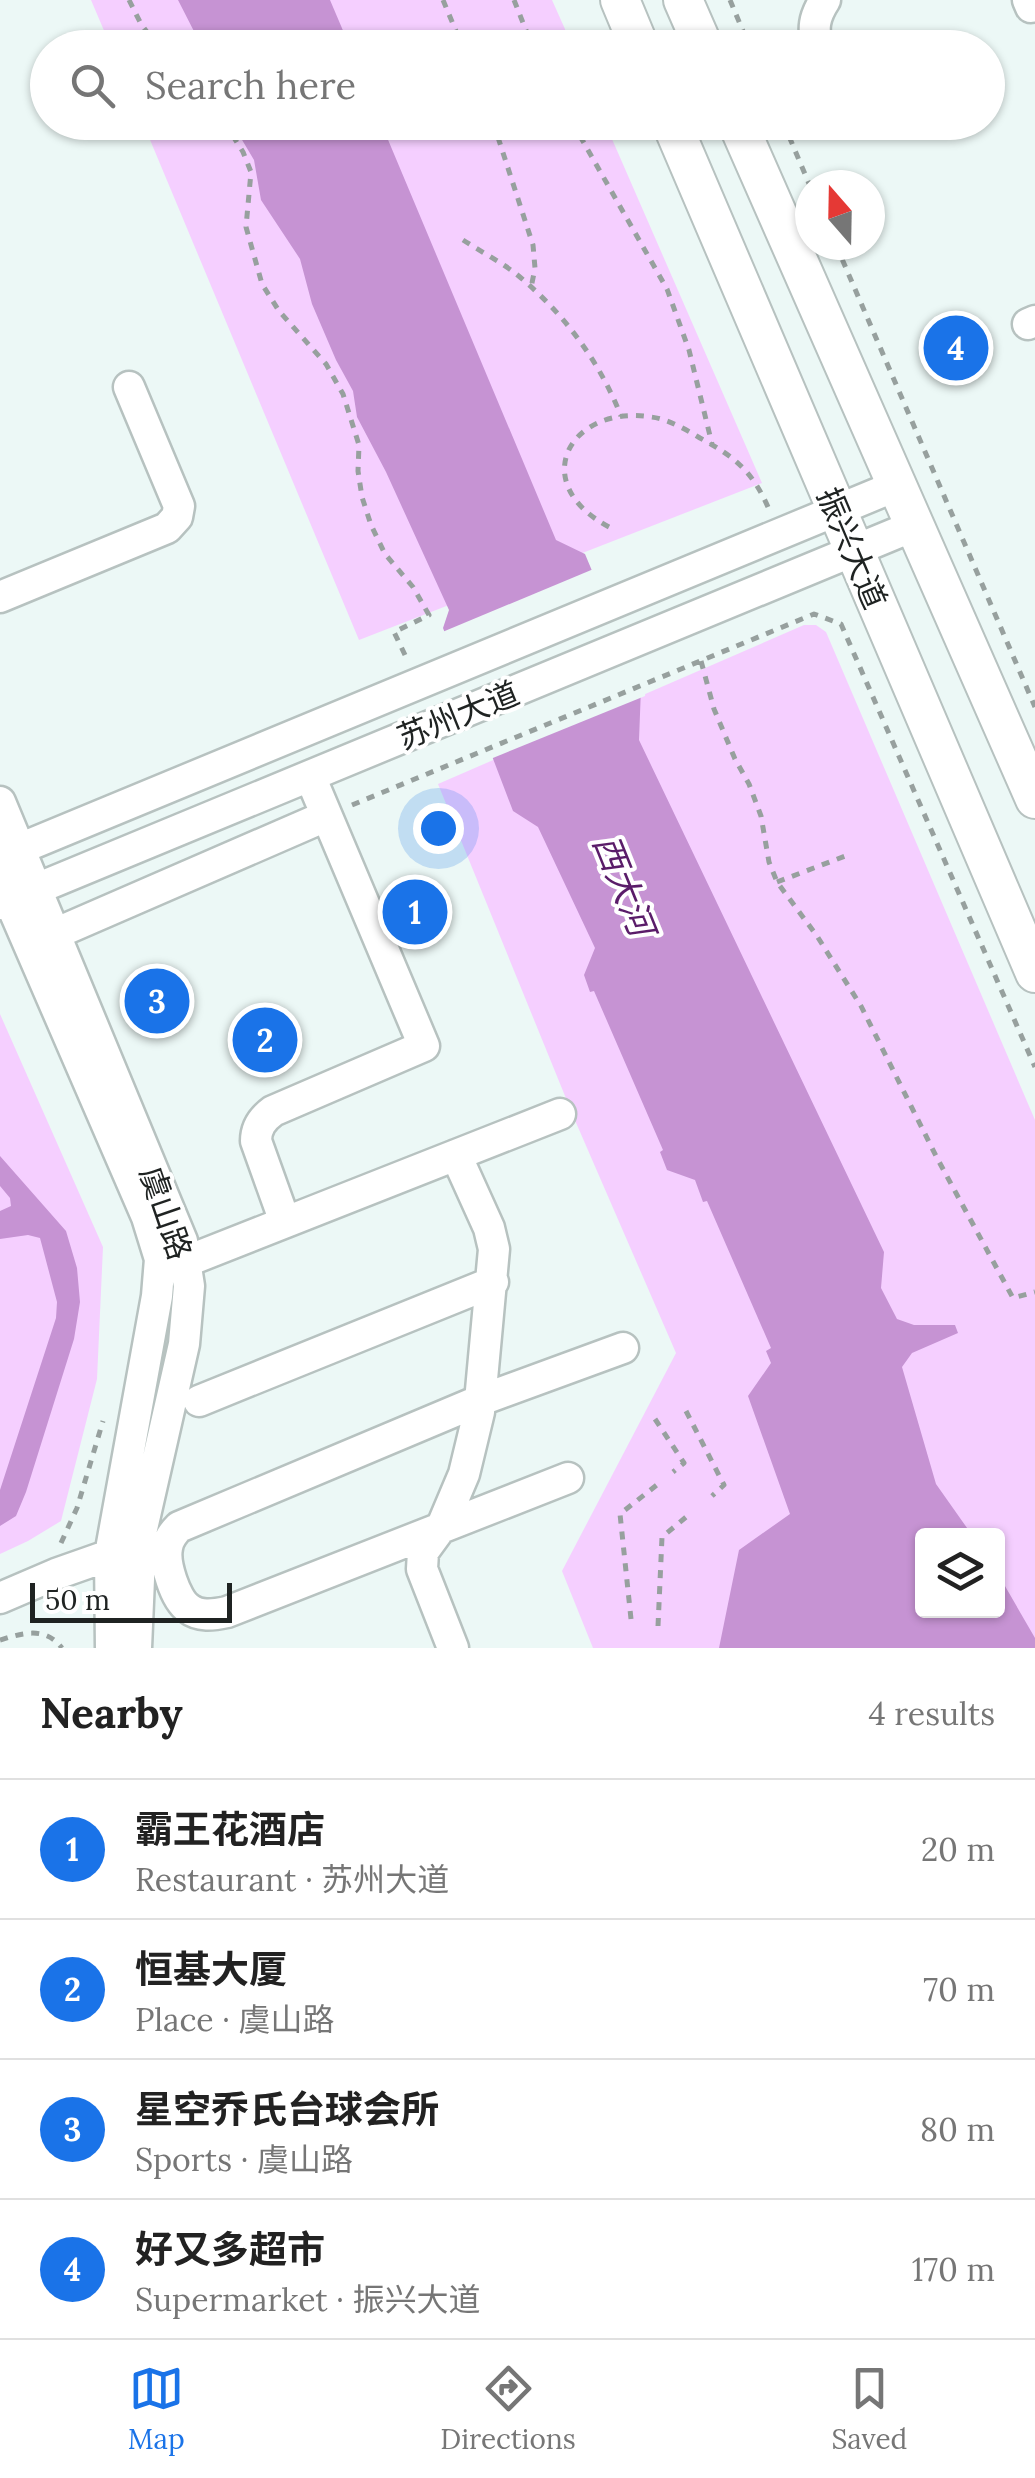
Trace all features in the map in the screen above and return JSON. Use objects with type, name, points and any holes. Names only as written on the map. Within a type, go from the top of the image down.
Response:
[{"type":"main road","points":[[620,0],[632,30]]},
{"type":"main road","points":[[683,0],[696,30]]},
{"type":"main road","name":"振兴大道","points":[[680,140],[1035,973]]},
{"type":"main road","name":"振兴大道","points":[[746,140],[1035,799]]},
{"type":"street","points":[[813,30],[825,0]]},
{"type":"street","points":[[1028,0],[1031,8],[1035,6]]},
{"type":"street","points":[[0,597],[167,528],[177,518],[178,506],[129,387]]},
{"type":"street","name":"苏州大道","points":[[10,853],[898,485]]},
{"type":"street","name":"苏州大道","points":[[11,893],[310,776],[916,526]]},
{"type":"street","points":[[285,1222],[256,1141],[265,1117],[424,1046],[310,776]]},
{"type":"street","name":"虞山路","points":[[0,802],[10,853],[11,893],[42,940],[160,1258],[189,1286],[184,1344],[141,1533],[136,1648]]},
{"type":"street","points":[[42,940],[326,816]]},
{"type":"street","points":[[172,1267],[560,1114]]},
{"type":"street","points":[[453,1648],[422,1569],[423,1552],[442,1526],[464,1474],[481,1400],[494,1249],[489,1228],[456,1154]]},
{"type":"street","name":"虞山路","points":[[111,1648],[110,1555],[157,1296],[172,1267]]},
{"type":"street","points":[[199,1400],[493,1282]]},
{"type":"street","points":[[568,1478],[212,1615],[188,1608],[180,1600],[166,1560],[166,1548],[178,1527],[481,1400],[623,1348]]},
{"type":"street","points":[[0,1598],[110,1555]]},
{"type":"path","points":[[129,0],[145,30]]},
{"type":"path","points":[[444,0],[456,30]]},
{"type":"path","points":[[514,0],[526,30]]},
{"type":"path","points":[[730,0],[742,30]]},
{"type":"path","points":[[235,140],[251,172],[246,227],[262,284],[326,364],[343,394],[359,445],[358,471],[370,525],[384,554],[413,588],[429,615],[394,632]]},
{"type":"path","points":[[499,140],[533,246],[531,288]]},
{"type":"path","points":[[582,140],[667,289],[689,350],[712,444]]},
{"type":"path","points":[[791,140],[803,170]]},
{"type":"path","points":[[463,240],[515,273],[567,323],[612,393],[621,416]]},
{"type":"path","points":[[842,260],[1035,708]]},
{"type":"path","points":[[609,527],[592,518],[566,488],[563,464],[572,442],[599,422],[621,416],[650,416],[712,444],[742,466],[757,482],[780,535]]},
{"type":"path","points":[[798,576],[814,614]]},
{"type":"path","points":[[326,816],[814,614],[841,624],[1035,1067]]},
{"type":"path","points":[[701,661],[714,710],[761,816],[777,882],[818,936],[861,1006],[1013,1298],[1035,1292]]},
{"type":"path","points":[[777,882],[848,855]]},
{"type":"path","points":[[686,1411],[724,1486],[712,1496]]},
{"type":"path","points":[[57,1551],[78,1508],[104,1417]]},
{"type":"path","points":[[655,1419],[684,1463],[673,1472]]},
{"type":"path","points":[[632,1620],[620,1514],[658,1484]]},
{"type":"path","points":[[658,1626],[662,1537],[691,1513]]},
{"type":"path","points":[[54,1628],[55,1639],[62,1648]]},
{"type":"path","points":[[0,1640],[28,1631],[55,1639]]},
{"type":"shaded area","points":[[91,0],[552,0],[565,30],[104,30]]},
{"type":"shaded area","points":[[150,140],[612,140],[762,483],[359,640]]},
{"type":"shaded area","points":[[804,625],[816,625],[826,632],[1035,1120],[1035,1648],[593,1648],[562,1571],[676,1353],[574,1118],[438,784]]},
{"type":"shaded area","points":[[0,1014],[103,1247],[97,1379],[61,1521],[0,1554]]},
{"type":"water","points":[[178,0],[330,0],[343,30],[193,30]]},
{"type":"water","name":"西大河","points":[[242,140],[388,140],[556,540],[585,554],[641,688],[639,740],[884,1252],[881,1288],[897,1319],[914,1325],[955,1325],[958,1333],[912,1353],[902,1367],[936,1484],[967,1528],[915,1528],[915,1618],[1005,1618],[1005,1586],[1035,1638],[1035,1648],[719,1648],[739,1550],[790,1514],[748,1396],[771,1363],[766,1351],[771,1348],[695,1180],[667,1170],[660,1152],[663,1150],[584,975],[595,948],[538,827],[513,811],[443,628],[449,610],[357,417],[353,391],[312,304],[300,259],[261,200],[254,160]]},
{"type":"water","points":[[0,1156],[66,1231],[77,1268],[80,1302],[74,1339],[26,1492],[16,1516],[0,1526],[0,1490],[56,1318],[57,1302],[40,1238],[28,1235],[0,1239],[0,1211],[11,1206],[0,1186]]},
{"type":"pier","points":[[596,568],[646,686],[645,696],[488,760],[440,633]]},
{"type":"place","name":"好又多超市","points":[[956,348]]},
{"type":"place","name":"霸王花酒店","points":[[415,912]]},
{"type":"place","name":"星空乔氏台球会所","points":[[157,1001]]},
{"type":"place","name":"恒基大厦","points":[[265,1040]]}]
